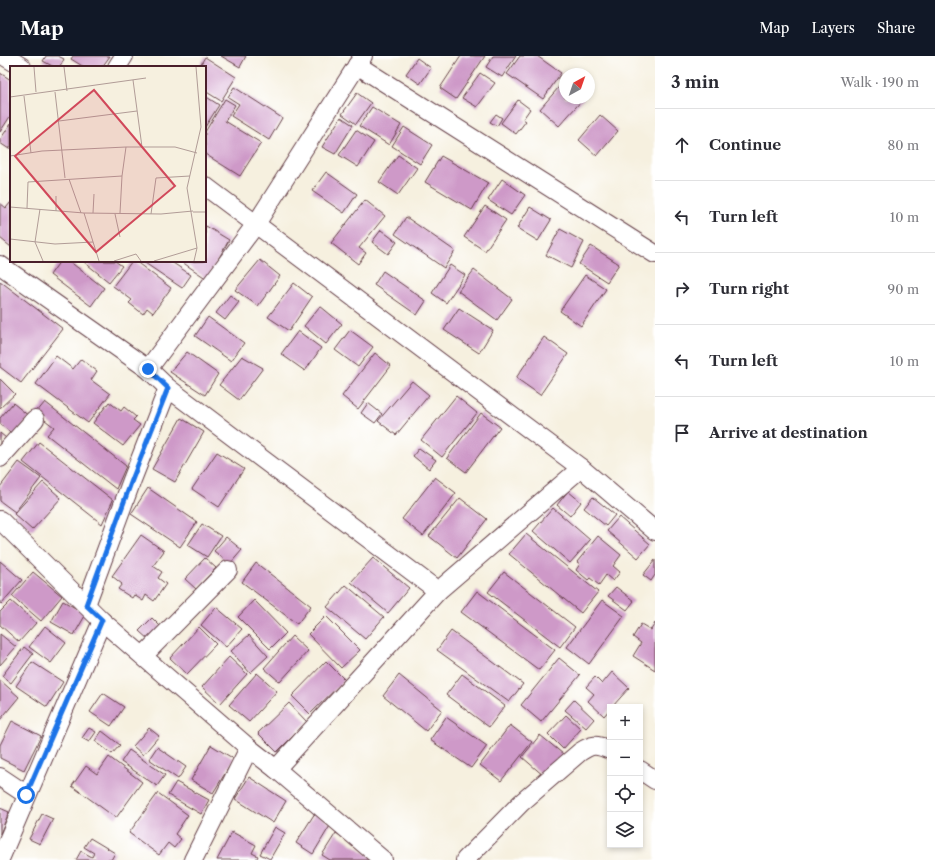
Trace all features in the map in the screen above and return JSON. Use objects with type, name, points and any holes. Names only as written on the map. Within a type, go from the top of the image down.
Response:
[{"type":"street","points":[[4,56],[20,66]]},
{"type":"street","points":[[118,66],[124,56]]},
{"type":"street","points":[[148,369],[256,224],[360,61],[655,254]]},
{"type":"street","points":[[206,187],[581,468],[655,532]]},
{"type":"street","points":[[0,265],[148,369],[168,388],[438,591]]},
{"type":"street","points":[[86,605],[168,388]]},
{"type":"street","points":[[0,458],[35,419]]},
{"type":"street","points":[[276,769],[438,591],[581,468]]},
{"type":"street","points":[[0,520],[102,620],[249,748],[276,769],[383,860]]},
{"type":"street","points":[[143,656],[228,570]]},
{"type":"street","points":[[0,859],[26,795],[102,620]]},
{"type":"street","points":[[465,860],[521,803],[580,752],[589,746],[599,745],[607,749]]},
{"type":"street","points":[[193,860],[249,748]]},
{"type":"street","points":[[643,772],[655,780]]},
{"type":"street","points":[[0,777],[26,795]]},
{"type":"building","points":[[46,56],[58,56],[64,59],[60,66],[52,66],[43,61]]},
{"type":"building","points":[[73,56],[110,56],[103,66],[82,66],[71,59]]},
{"type":"building","points":[[221,56],[246,56],[240,67]]},
{"type":"building","points":[[461,56],[485,56],[456,99],[440,88]]},
{"type":"building","points":[[493,56],[516,56],[502,77],[486,67]]},
{"type":"building","points":[[520,56],[537,56],[559,72],[559,76],[543,99],[507,74]]},
{"type":"building","points":[[205,57],[236,77],[221,101],[206,92],[206,66],[200,66]]},
{"type":"building","points":[[417,58],[431,68],[420,84],[406,74]]},
{"type":"building","points":[[0,73],[10,79],[10,117],[0,132]]},
{"type":"building","points":[[480,73],[495,83],[477,107],[462,98]]},
{"type":"building","points":[[234,87],[282,118],[269,140],[231,116],[239,104],[228,97]]},
{"type":"building","points":[[559,87],[559,104],[579,104],[559,126],[540,109]]},
{"type":"building","points":[[357,93],[371,103],[356,124],[342,114]]},
{"type":"building","points":[[206,97],[219,105],[206,125]]},
{"type":"building","points":[[225,99],[235,105],[225,121],[261,143],[240,176],[206,155],[206,130]]},
{"type":"building","points":[[518,100],[530,109],[523,119],[526,121],[516,134],[501,123]]},
{"type":"building","points":[[372,107],[401,125],[389,145],[359,126]]},
{"type":"building","points":[[496,114],[502,118],[497,126],[490,122]]},
{"type":"building","points":[[600,115],[618,131],[597,156],[579,140]]},
{"type":"building","points":[[341,117],[353,125],[335,154],[322,147]]},
{"type":"building","points":[[10,125],[9,149],[0,143],[0,140]]},
{"type":"building","points":[[404,127],[432,145],[420,164],[392,146]]},
{"type":"building","points":[[356,130],[374,142],[358,167],[339,155]]},
{"type":"building","points":[[398,155],[417,168],[398,195],[379,182]]},
{"type":"building","points":[[441,156],[488,183],[472,210],[425,182]]},
{"type":"building","points":[[326,172],[357,194],[344,213],[312,191]]},
{"type":"building","points":[[502,179],[525,195],[511,215],[488,200]]},
{"type":"building","points":[[365,200],[385,216],[359,248],[366,253],[358,264],[331,243]]},
{"type":"building","points":[[0,203],[6,208],[10,203],[10,246],[0,238]]},
{"type":"building","points":[[485,206],[506,220],[485,251],[464,237]]},
{"type":"building","points":[[530,207],[551,220],[538,241],[517,228]]},
{"type":"building","points":[[406,217],[455,251],[444,268],[395,234]]},
{"type":"building","points":[[206,226],[229,240],[207,279],[182,262],[206,262]]},
{"type":"building","points":[[560,229],[584,242],[571,268],[546,255]]},
{"type":"building","points":[[381,230],[397,242],[388,254],[372,242]]},
{"type":"building","points":[[591,246],[619,264],[607,282],[579,264]]},
{"type":"building","points":[[260,260],[280,276],[258,306],[235,290]]},
{"type":"building","points":[[59,262],[70,262],[104,288],[91,306],[50,275]]},
{"type":"building","points":[[84,262],[116,262],[122,266],[109,282]]},
{"type":"building","points":[[131,262],[136,262],[171,288],[153,313],[147,308],[143,314],[129,303],[132,300],[113,286]]},
{"type":"building","points":[[143,262],[172,262],[191,275],[182,288]]},
{"type":"building","points":[[450,265],[465,275],[446,303],[432,293]]},
{"type":"building","points":[[474,270],[512,299],[497,320],[458,291]]},
{"type":"building","points":[[383,271],[426,301],[417,315],[374,285]]},
{"type":"building","points":[[585,275],[606,289],[581,326],[560,311]]},
{"type":"building","points":[[0,281],[63,329],[21,383],[0,367]]},
{"type":"building","points":[[294,283],[312,297],[289,331],[268,317]]},
{"type":"building","points":[[230,295],[239,302],[225,320],[216,313]]},
{"type":"building","points":[[320,306],[342,324],[326,344],[304,326]]},
{"type":"building","points":[[459,308],[493,330],[479,353],[444,330]]},
{"type":"building","points":[[208,317],[244,343],[231,361],[195,336]]},
{"type":"building","points":[[350,330],[373,347],[358,367],[335,350]]},
{"type":"building","points":[[298,331],[321,348],[305,371],[281,354]]},
{"type":"building","points":[[544,337],[568,354],[540,395],[516,378]]},
{"type":"building","points":[[187,352],[218,374],[205,395],[170,372]]},
{"type":"building","points":[[375,353],[391,366],[358,409],[342,396]]},
{"type":"building","points":[[56,356],[73,369],[81,359],[97,371],[91,380],[110,394],[88,423],[36,384]]},
{"type":"building","points":[[242,356],[263,368],[239,400],[219,385]]},
{"type":"building","points":[[0,379],[15,394],[0,408]]},
{"type":"building","points":[[412,381],[429,395],[396,435],[378,421]]},
{"type":"building","points":[[456,396],[477,413],[442,457],[421,440]]},
{"type":"building","points":[[45,402],[126,466],[116,489],[47,435],[54,427],[36,413]]},
{"type":"building","points":[[109,402],[121,411],[124,407],[136,417],[133,420],[140,425],[123,446],[93,423]]},
{"type":"building","points":[[13,403],[30,417],[14,435],[0,424],[0,418]]},
{"type":"building","points":[[368,403],[382,414],[375,423],[361,413]]},
{"type":"building","points":[[481,413],[500,427],[466,472],[447,458]]},
{"type":"building","points":[[181,418],[204,432],[175,482],[152,469]]},
{"type":"building","points":[[0,433],[6,438],[0,445]]},
{"type":"building","points":[[39,442],[113,500],[102,524],[23,462]]},
{"type":"building","points":[[419,448],[436,460],[429,469],[413,456]]},
{"type":"building","points":[[217,452],[244,469],[219,507],[192,489]]},
{"type":"building","points":[[19,462],[41,478],[15,512],[0,501],[0,487]]},
{"type":"building","points":[[435,477],[456,493],[423,536],[402,519]]},
{"type":"building","points":[[43,482],[61,498],[32,530],[14,514]]},
{"type":"building","points":[[148,488],[197,522],[180,547],[131,514]]},
{"type":"building","points":[[568,491],[581,502],[570,516],[557,505]]},
{"type":"building","points":[[593,497],[615,515],[606,526],[584,508]]},
{"type":"building","points":[[460,498],[487,519],[457,558],[429,536]]},
{"type":"building","points":[[553,508],[590,540],[570,563],[533,531]]},
{"type":"building","points":[[619,517],[650,544],[638,558],[607,531]]},
{"type":"building","points":[[202,524],[221,536],[207,557],[188,545]]},
{"type":"building","points":[[526,534],[598,592],[581,613],[509,554]]},
{"type":"building","points":[[141,535],[164,551],[153,566],[162,572],[158,578],[166,584],[154,601],[146,595],[143,601],[134,595],[132,598],[118,589],[122,584],[112,576]]},
{"type":"building","points":[[598,536],[621,555],[613,566],[620,572],[613,581],[606,575],[599,585],[590,578],[588,580],[576,570],[580,564],[577,562]]},
{"type":"building","points":[[226,537],[242,550],[230,564],[214,551]]},
{"type":"building","points":[[205,558],[216,568],[196,589],[185,579]]},
{"type":"building","points":[[373,558],[409,588],[388,613],[351,582]]},
{"type":"building","points":[[655,560],[655,575],[651,581],[643,575]]},
{"type":"building","points":[[0,561],[22,580],[1,604],[0,603]]},
{"type":"building","points":[[256,563],[311,606],[297,624],[242,582]]},
{"type":"building","points":[[33,572],[62,596],[41,621],[12,596]]},
{"type":"building","points":[[504,572],[575,627],[560,647],[488,592]]},
{"type":"building","points":[[346,585],[384,617],[365,639],[327,607]]},
{"type":"building","points":[[616,587],[634,601],[627,610],[608,596]]},
{"type":"building","points":[[477,591],[555,650],[539,670],[461,612]]},
{"type":"building","points":[[254,600],[286,633],[270,649],[238,617]]},
{"type":"building","points":[[602,600],[624,616],[589,664],[567,647]]},
{"type":"building","points":[[11,601],[36,623],[19,642],[0,625],[0,612]]},
{"type":"building","points":[[63,601],[86,614],[74,635],[51,622]]},
{"type":"building","points":[[216,607],[242,629],[226,647],[201,625]]},
{"type":"building","points":[[326,616],[360,650],[341,668],[308,634]]},
{"type":"building","points":[[152,618],[162,628],[149,640],[139,631]]},
{"type":"building","points":[[655,623],[655,670],[633,656],[641,643],[633,637],[641,624],[651,630]]},
{"type":"building","points":[[45,626],[66,643],[51,663],[29,647]]},
{"type":"building","points":[[199,627],[216,644],[187,674],[170,658]]},
{"type":"building","points":[[451,631],[523,684],[509,702],[437,650]]},
{"type":"building","points":[[0,634],[16,647],[0,665]]},
{"type":"building","points":[[249,635],[268,656],[250,673],[231,651]]},
{"type":"building","points":[[292,636],[308,651],[280,682],[264,668]]},
{"type":"building","points":[[24,647],[33,654],[11,683],[2,676]]},
{"type":"building","points":[[229,657],[247,674],[220,704],[202,687]]},
{"type":"building","points":[[559,658],[580,675],[541,722],[521,705]]},
{"type":"building","points":[[326,661],[345,680],[310,714],[292,696]]},
{"type":"building","points":[[32,662],[63,682],[47,707],[16,686]]},
{"type":"building","points":[[612,672],[629,688],[615,704],[607,704],[607,712],[604,716],[588,701],[594,694],[586,687],[595,677],[602,684]]},
{"type":"building","points":[[257,673],[277,691],[249,722],[229,705]]},
{"type":"building","points":[[462,674],[505,706],[489,727],[446,695]]},
{"type":"building","points":[[399,675],[442,710],[426,731],[383,696]]},
{"type":"building","points":[[0,680],[19,697],[0,720]]},
{"type":"building","points":[[103,693],[124,707],[111,726],[90,712]]},
{"type":"building","points":[[574,700],[594,719],[586,728],[565,710]]},
{"type":"building","points":[[289,703],[307,722],[277,752],[258,733]]},
{"type":"building","points":[[566,715],[581,729],[563,749],[548,734]]},
{"type":"building","points":[[446,717],[487,746],[471,768],[430,740]]},
{"type":"building","points":[[12,721],[41,736],[24,770],[0,758],[0,745]]},
{"type":"building","points":[[510,725],[532,742],[501,781],[480,765]]},
{"type":"building","points":[[89,728],[96,732],[89,742],[82,738]]},
{"type":"building","points":[[149,728],[159,736],[143,755],[133,746]]},
{"type":"building","points":[[102,731],[120,745],[112,754],[95,741]]},
{"type":"building","points":[[540,735],[563,754],[544,776],[522,757]]},
{"type":"building","points":[[211,745],[234,759],[213,793],[191,780]]},
{"type":"building","points":[[157,747],[186,767],[178,779],[149,759]]},
{"type":"building","points":[[129,750],[165,775],[157,786],[121,762]]},
{"type":"building","points":[[109,757],[142,782],[116,818],[72,786],[86,766],[97,774]]},
{"type":"building","points":[[249,777],[286,801],[273,823],[235,799]]},
{"type":"building","points":[[176,782],[209,800],[201,814],[168,795]]},
{"type":"building","points":[[158,793],[188,815],[175,834],[181,839],[174,848],[168,843],[159,855],[129,833]]},
{"type":"building","points":[[0,808],[9,812],[0,834]]},
{"type":"building","points":[[315,813],[331,824],[313,854],[296,843]]},
{"type":"building","points":[[42,814],[53,819],[40,844],[29,839]]},
{"type":"building","points":[[275,827],[285,833],[270,859],[260,854]]},
{"type":"building","points":[[232,832],[256,845],[252,853],[258,856],[256,860],[217,860]]},
{"type":"building","points":[[336,833],[376,860],[330,860],[322,855]]},
{"type":"building","points":[[90,838],[115,853],[111,860],[76,860],[81,851],[92,857],[94,853],[84,847]]},
{"type":"route","points":[[26,795],[102,620],[86,605],[168,388],[148,369]]}]
